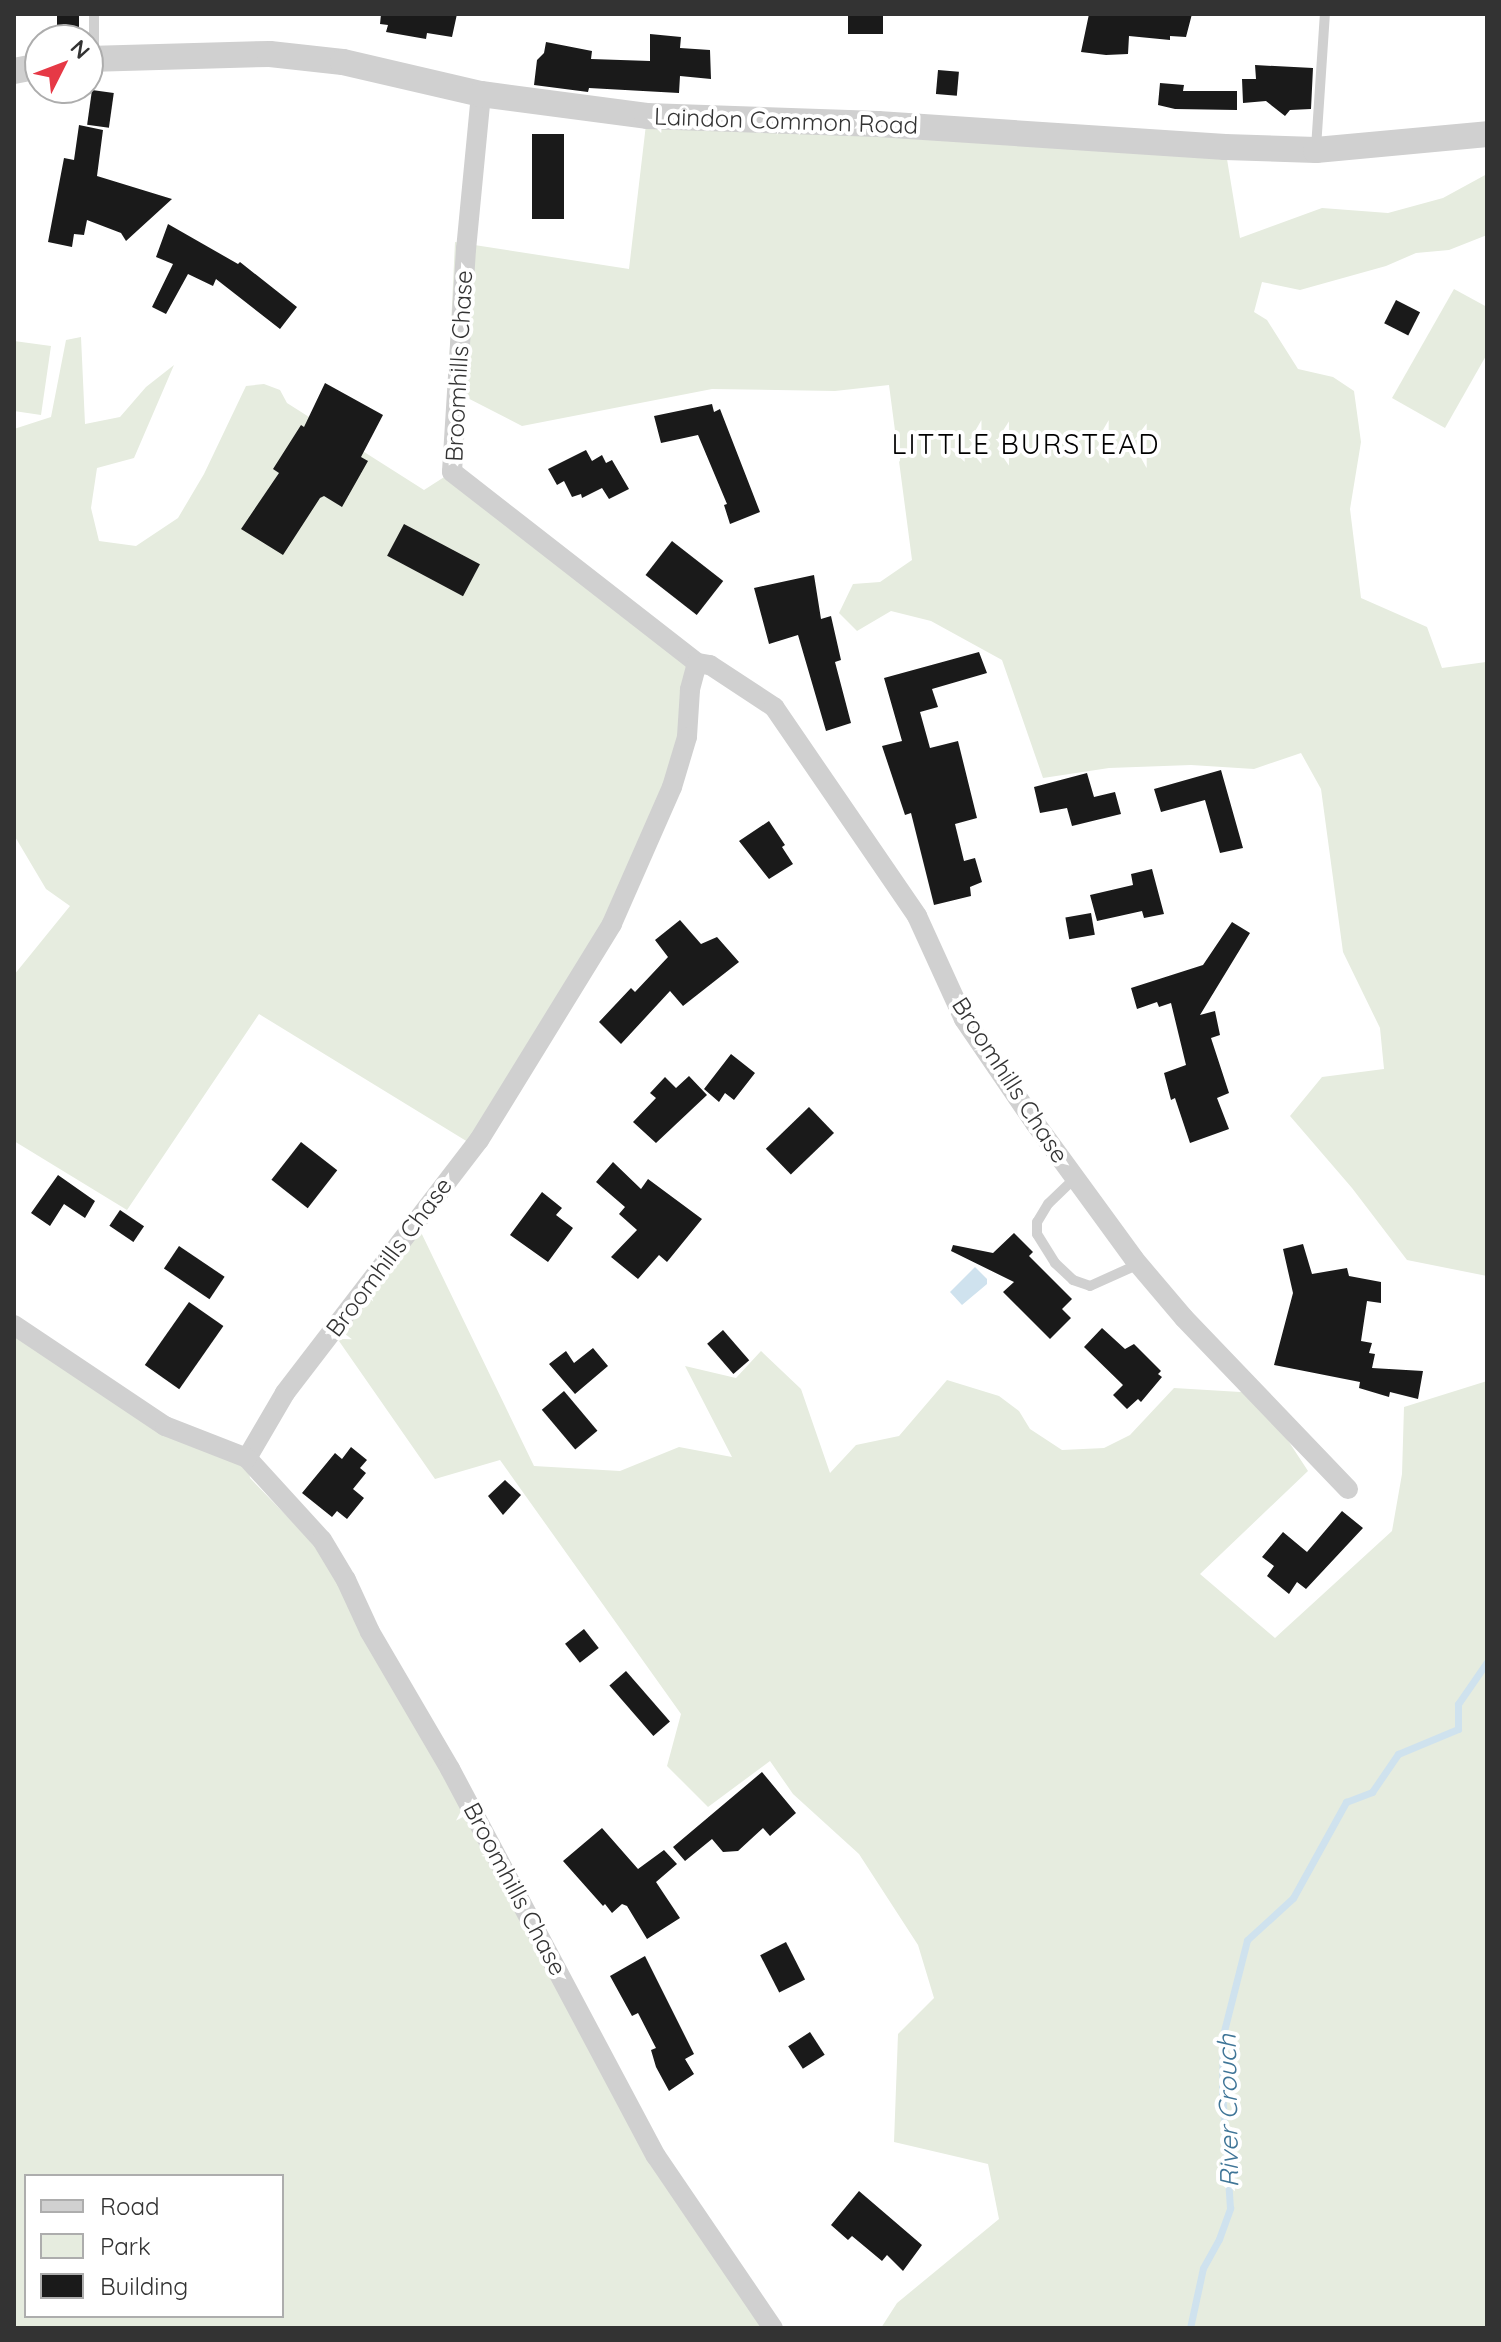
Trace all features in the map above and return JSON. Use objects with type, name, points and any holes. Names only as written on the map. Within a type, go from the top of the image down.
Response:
[{"type":"street","name":"Laindon Common Road","points":[[104,59],[270,54],[343,62],[481,94],[647,116],[878,124],[1316,150],[1487,134]]},
{"type":"street","name":"Broomhills Chase","points":[[481,94],[466,249],[452,472],[697,663],[710,665],[774,707],[917,916],[964,1019],[1075,1178],[1184,1318],[1348,1489]]},
{"type":"street","name":"Broomhills Chase","points":[[247,1458],[285,1393],[479,1140],[612,924],[672,787],[687,737],[690,690],[697,663]]},
{"type":"street","name":"Broomhills Chase","points":[[14,1325],[165,1426],[247,1458],[300,1514],[346,1580],[370,1632],[471,1808],[656,2156],[773,2328]]},
{"type":"lane","points":[[1316,150],[1325,14]]},
{"type":"lane","points":[[1075,1178],[1048,1204],[1037,1222],[1037,1234],[1055,1263],[1073,1280],[1090,1286],[1139,1264]]},
{"type":"green space","points":[[647,116],[1225,147],[1240,238],[1322,208],[1388,213],[1443,198],[1487,174],[1487,235],[1449,250],[1416,253],[1386,266],[1300,290],[1262,282],[1254,312],[1267,320],[1298,369],[1333,377],[1354,391],[1361,442],[1350,509],[1361,598],[1427,627],[1442,668],[1486,662],[1487,653],[1487,1276],[1407,1260],[1352,1188],[1290,1116],[1322,1077],[1384,1069],[1380,1028],[1343,952],[1321,789],[1301,753],[1254,769],[1191,765],[1109,768],[1043,778],[1002,660],[931,621],[891,611],[857,631],[839,613],[853,584],[880,582],[912,560],[889,385],[835,391],[712,389],[522,426],[448,388],[455,242],[629,269]]},
{"type":"green space","points":[[1454,289],[1487,307],[1487,354],[1445,428],[1392,398]]},
{"type":"green space","points":[[81,337],[85,424],[120,417],[146,387],[174,365],[134,458],[97,468],[91,508],[99,541],[136,546],[178,518],[204,474],[246,386],[264,384],[280,390],[287,403],[424,490],[452,472],[697,663],[687,737],[612,924],[481,1150],[259,1014],[127,1210],[14,1141],[14,975],[70,906],[46,889],[14,835],[14,429],[51,417],[66,340]]},
{"type":"green space","points":[[14,341],[51,346],[41,415],[14,411]]},
{"type":"green space","points":[[416,1222],[534,1466],[620,1471],[679,1447],[732,1457],[685,1366],[736,1378],[761,1351],[801,1389],[830,1473],[856,1445],[899,1436],[947,1380],[999,1396],[1019,1411],[1030,1429],[1062,1450],[1104,1448],[1130,1435],[1174,1388],[1257,1393],[1308,1471],[1200,1574],[1275,1638],[1392,1531],[1402,1474],[1404,1407],[1487,1381],[1487,2328],[881,2328],[897,2303],[999,2219],[988,2164],[894,2142],[898,2034],[934,1998],[918,1945],[859,1854],[793,1794],[770,1761],[708,1807],[667,1766],[681,1714],[500,1460],[435,1479],[332,1331]]},
{"type":"green space","points":[[14,1325],[165,1426],[247,1458],[250,1478],[326,1561],[603,2054],[773,2328],[14,2328]]},
{"type":"water","points":[[975,1267],[987,1279],[987,1284],[962,1305],[950,1292]]},
{"type":"building","points":[[57,14],[79,14],[79,24],[57,24]]},
{"type":"building","points":[[381,14],[457,14],[452,37],[427,33],[426,39],[386,32],[388,25],[380,24]]},
{"type":"building","points":[[848,14],[883,14],[883,34],[848,34]]},
{"type":"building","points":[[1089,14],[1192,14],[1186,37],[1170,36],[1170,40],[1129,36],[1128,54],[1106,55],[1081,52]]},
{"type":"building","points":[[650,34],[681,37],[680,48],[710,50],[711,79],[680,76],[679,93],[589,88],[588,92],[534,85],[537,60],[544,53],[546,42],[592,51],[591,59],[650,61]]},
{"type":"building","points":[[1255,65],[1313,68],[1311,109],[1290,110],[1285,116],[1266,101],[1243,103],[1242,79],[1256,79]]},
{"type":"building","points":[[938,70],[959,72],[957,96],[936,94]]},
{"type":"building","points":[[1160,83],[1184,85],[1183,91],[1237,91],[1237,110],[1175,109],[1158,105]]},
{"type":"building","points":[[104,92],[114,93],[109,128],[87,125],[90,104],[104,104]]},
{"type":"building","points":[[79,125],[103,130],[97,176],[172,199],[126,241],[121,233],[87,220],[84,235],[74,234],[72,247],[48,242],[64,158],[74,160]]},
{"type":"building","points":[[532,134],[564,134],[564,219],[532,219]]},
{"type":"building","points":[[168,224],[238,264],[240,262],[297,307],[280,329],[216,279],[213,286],[188,274],[166,314],[152,307],[173,264],[156,257]]},
{"type":"building","points":[[1396,300],[1420,312],[1408,335],[1384,323]]},
{"type":"building","points":[[325,383],[383,415],[361,457],[368,461],[342,507],[324,496],[320,498],[283,555],[241,529],[279,473],[273,469],[301,425],[304,427]]},
{"type":"building","points":[[712,404],[714,412],[720,409],[760,512],[730,524],[724,505],[727,504],[698,435],[661,443],[654,416]]},
{"type":"building","points":[[586,450],[592,461],[602,455],[606,463],[612,460],[629,489],[609,499],[602,488],[582,498],[581,494],[572,497],[564,481],[557,485],[548,469]]},
{"type":"building","points":[[404,524],[480,564],[463,596],[387,556]]},
{"type":"building","points":[[672,541],[723,581],[697,615],[646,575]]},
{"type":"building","points":[[814,575],[821,619],[831,616],[841,660],[835,662],[851,723],[826,731],[798,635],[769,644],[754,588]]},
{"type":"building","points":[[979,652],[987,673],[932,689],[938,707],[920,712],[930,748],[958,741],[977,818],[955,824],[964,861],[975,858],[982,882],[970,887],[971,896],[934,905],[911,813],[905,815],[882,746],[902,741],[884,678]]},
{"type":"building","points":[[1221,770],[1243,848],[1220,853],[1205,800],[1161,812],[1154,789]]},
{"type":"building","points":[[1087,773],[1094,797],[1115,792],[1121,814],[1072,826],[1067,808],[1040,813],[1034,787]]},
{"type":"building","points":[[769,821],[793,864],[769,879],[739,841]]},
{"type":"building","points":[[1152,869],[1164,914],[1144,918],[1142,911],[1097,921],[1090,895],[1133,885],[1131,874]]},
{"type":"building","points":[[1091,913],[1095,935],[1069,939],[1065,918]]},
{"type":"building","points":[[680,920],[701,944],[717,937],[739,962],[683,1006],[670,991],[621,1044],[599,1022],[631,988],[635,992],[668,957],[655,940]]},
{"type":"building","points":[[1232,922],[1250,933],[1200,1015],[1215,1011],[1220,1035],[1211,1038],[1229,1093],[1217,1098],[1229,1129],[1190,1143],[1175,1098],[1171,1100],[1164,1073],[1186,1065],[1171,1003],[1159,1007],[1157,1002],[1137,1009],[1131,988],[1203,965]]},
{"type":"building","points":[[731,1054],[755,1073],[734,1100],[725,1093],[719,1102],[704,1089]]},
{"type":"building","points":[[689,1076],[707,1095],[656,1143],[633,1122],[656,1098],[650,1093],[665,1077],[676,1088]]},
{"type":"building","points":[[809,1107],[834,1133],[791,1175],[766,1149]]},
{"type":"building","points":[[301,1142],[337,1170],[308,1208],[271,1180]]},
{"type":"building","points":[[613,1162],[641,1189],[648,1179],[702,1219],[667,1262],[659,1255],[638,1279],[611,1257],[637,1230],[619,1214],[625,1207],[596,1182]]},
{"type":"building","points":[[58,1175],[95,1201],[85,1218],[64,1204],[50,1226],[31,1213]]},
{"type":"building","points":[[542,1192],[562,1208],[556,1215],[573,1228],[548,1262],[510,1235]]},
{"type":"building","points":[[120,1210],[144,1226],[133,1242],[109,1226]]},
{"type":"building","points":[[1014,1233],[1033,1252],[1029,1256],[1072,1299],[1062,1309],[1071,1318],[1050,1339],[1003,1292],[1014,1282],[951,1251],[953,1245],[993,1253]]},
{"type":"building","points":[[1303,1244],[1312,1274],[1347,1268],[1349,1276],[1381,1282],[1381,1303],[1367,1301],[1361,1341],[1372,1343],[1369,1353],[1375,1354],[1372,1368],[1423,1371],[1418,1399],[1390,1392],[1389,1397],[1359,1388],[1360,1382],[1274,1365],[1293,1293],[1283,1249]]},
{"type":"building","points":[[179,1246],[225,1277],[209,1299],[164,1268]]},
{"type":"building","points":[[189,1302],[223,1326],[179,1389],[145,1365]]},
{"type":"building","points":[[1102,1328],[1125,1349],[1134,1344],[1161,1371],[1158,1374],[1162,1377],[1141,1402],[1138,1399],[1127,1409],[1113,1395],[1123,1385],[1084,1347]]},
{"type":"building","points":[[723,1330],[749,1360],[733,1374],[707,1344]]},
{"type":"building","points":[[593,1348],[608,1366],[575,1394],[549,1364],[566,1351],[574,1363]]},
{"type":"building","points":[[564,1391],[597,1431],[575,1449],[542,1410]]},
{"type":"building","points":[[351,1447],[367,1460],[360,1468],[366,1473],[353,1489],[364,1498],[347,1519],[337,1511],[332,1517],[302,1493],[335,1453],[342,1459]]},
{"type":"building","points":[[505,1480],[521,1495],[503,1515],[488,1496]]},
{"type":"building","points":[[1342,1511],[1363,1528],[1306,1589],[1297,1582],[1289,1594],[1267,1576],[1274,1566],[1262,1557],[1283,1532],[1307,1552]]},
{"type":"building","points":[[584,1629],[599,1648],[580,1663],[565,1644]]},
{"type":"building","points":[[626,1671],[670,1722],[653,1736],[609,1685]]},
{"type":"building","points":[[762,1772],[796,1813],[770,1836],[763,1828],[738,1851],[723,1852],[712,1839],[685,1861],[673,1847]]},
{"type":"building","points":[[602,1828],[638,1869],[664,1850],[677,1864],[656,1882],[680,1918],[647,1939],[627,1906],[622,1904],[612,1913],[563,1861]]},
{"type":"building","points":[[786,1942],[805,1979],[779,1993],[760,1955]]},
{"type":"building","points":[[645,1956],[694,2054],[685,2059],[694,2074],[669,2091],[656,2067],[651,2050],[656,2048],[638,2013],[632,2016],[610,1976]]},
{"type":"building","points":[[810,2032],[825,2055],[803,2069],[788,2046]]},
{"type":"building","points":[[859,2191],[922,2245],[903,2271],[887,2255],[882,2261],[852,2236],[848,2240],[831,2225]]},
{"type":"waterway","name":"River Crouch","points":[[1190,2328],[1203,2268],[1219,2239],[1230,2208],[1222,2092],[1223,2035],[1247,1940],[1293,1898],[1346,1802],[1372,1792],[1398,1754],[1458,1729],[1458,1704],[1487,1662]]},
{"type":"district","name":"LITTLE BURSTEAD","points":[[1026,444]]}]
